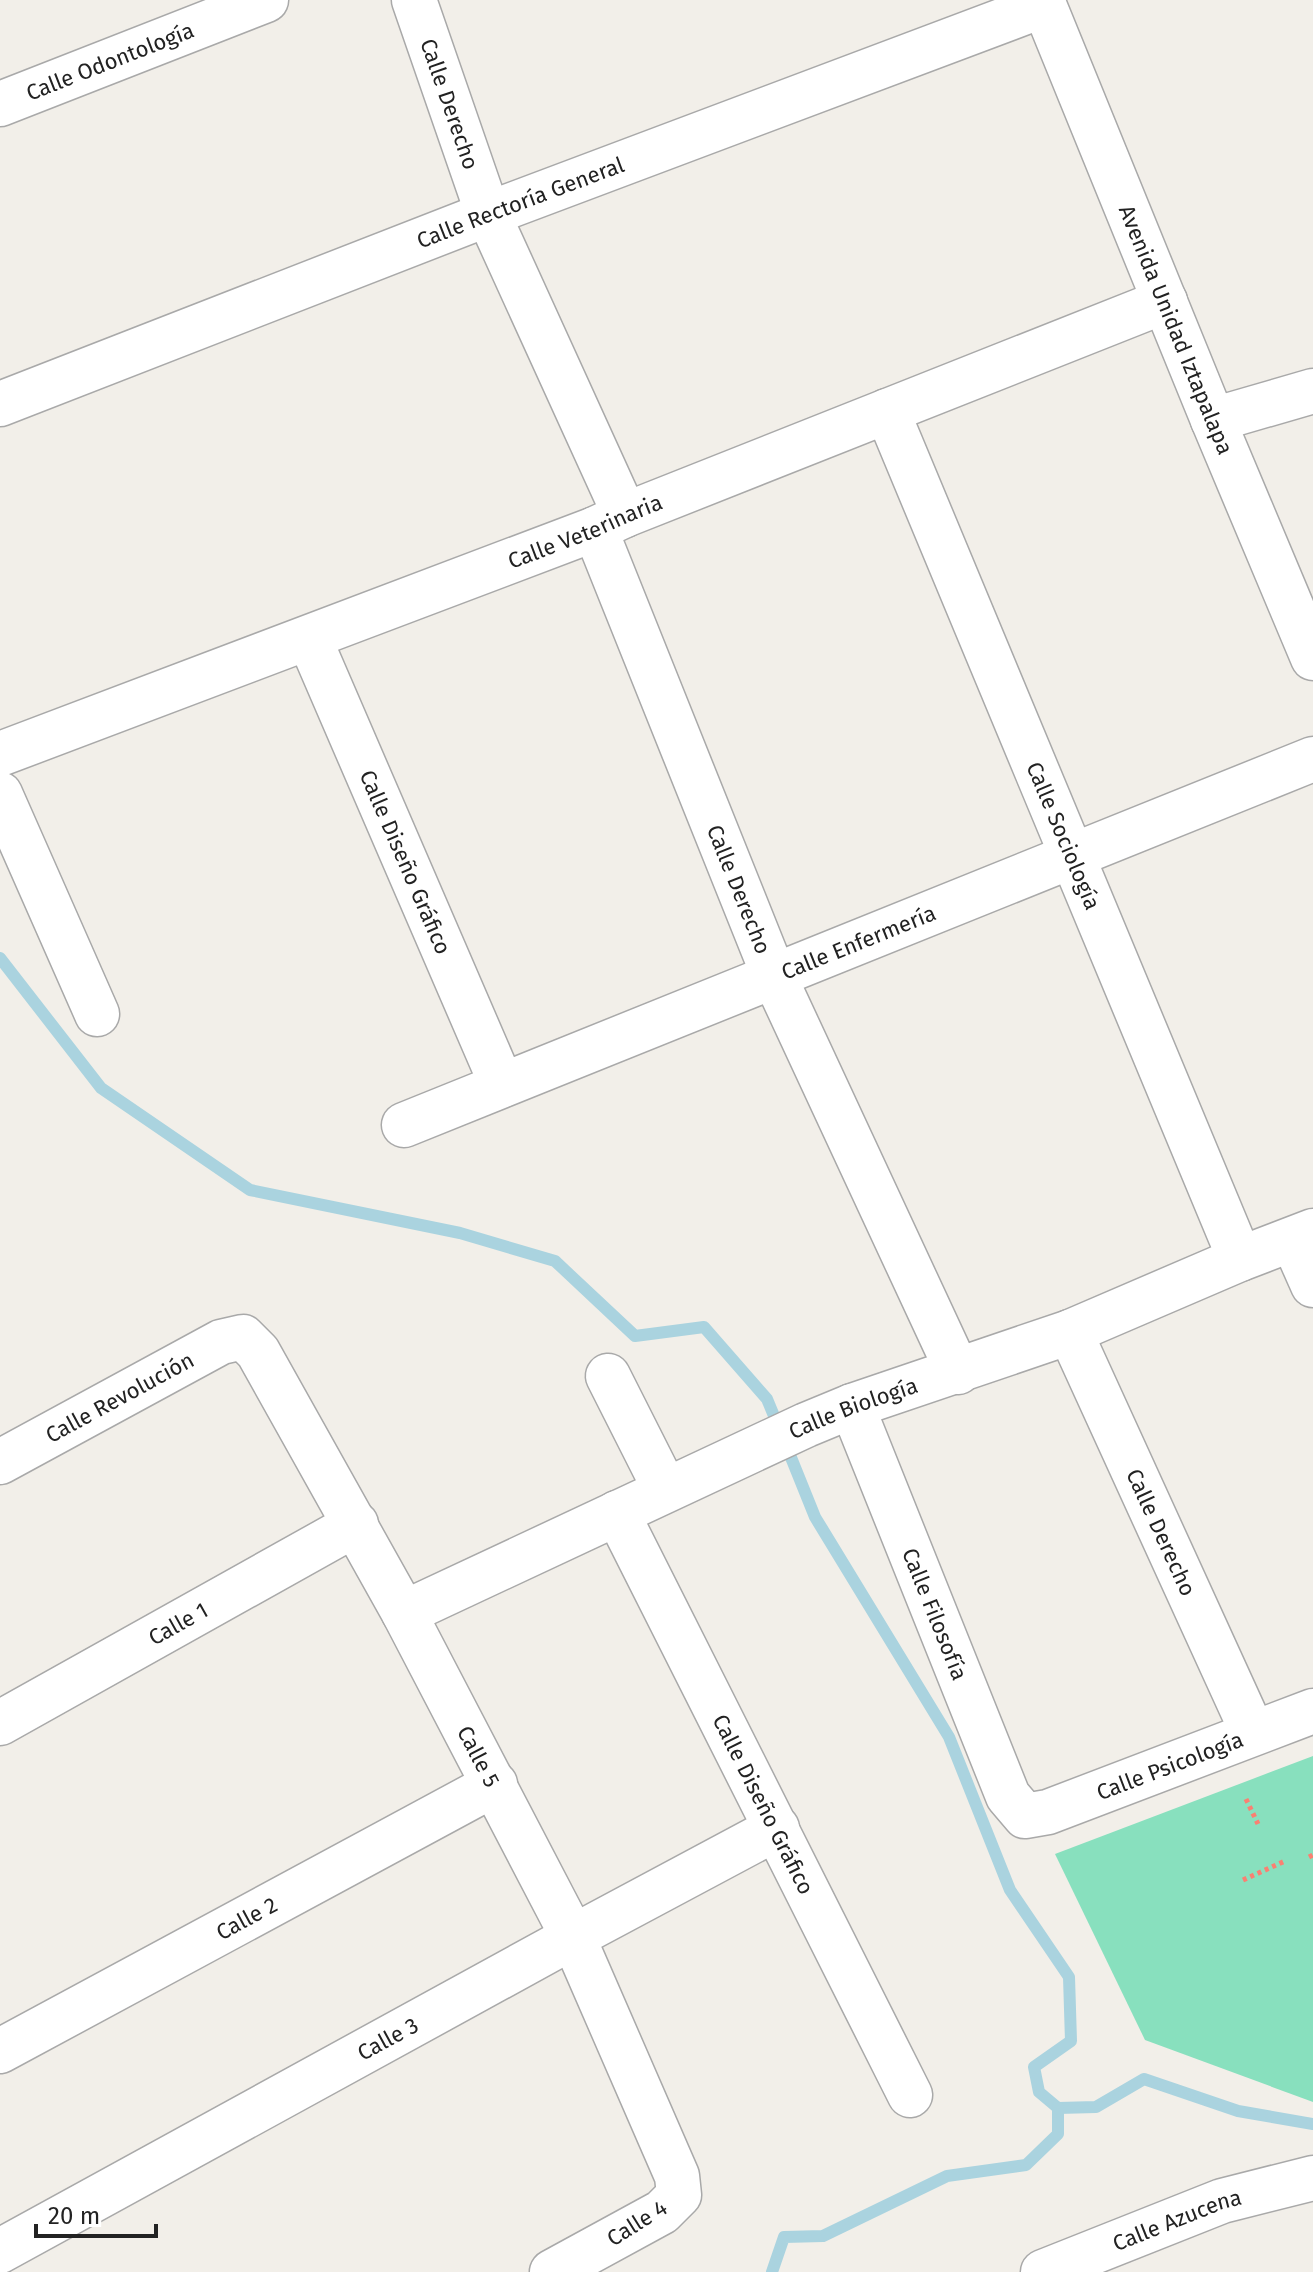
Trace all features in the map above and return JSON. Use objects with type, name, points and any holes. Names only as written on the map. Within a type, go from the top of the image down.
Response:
[{"type":"street","name":"Calle Odontología","points":[[0,104],[266,0]]},
{"type":"street","name":"Calle Derecho","points":[[414,0],[488,214],[610,522],[774,976],[958,1372]]},
{"type":"street","name":"Calle Rectoría General","points":[[0,404],[1043,2]]},
{"type":"street","name":"Avenida Unidad Iztapalapa","points":[[1043,2],[1313,658]]},
{"type":"street","name":"Calle Veterinaria","points":[[0,754],[610,522],[1165,301]]},
{"type":"street","points":[[1213,420],[1313,391]]},
{"type":"street","name":"Calle Sociología","points":[[887,411],[1240,1259]]},
{"type":"street","name":"Calle Diseño Gráfico","points":[[309,638],[502,1085]]},
{"type":"street","name":"Calle Enfermería","points":[[404,1125],[1313,759]]},
{"type":"street","points":[[0,794],[97,1014]]},
{"type":"street","points":[[1303,1235],[1313,1285]]},
{"type":"street","name":"Calle Biología","points":[[404,1613],[806,1425],[852,1406],[1070,1332],[1303,1235]]},
{"type":"street","name":"Calle Derecho","points":[[1070,1332],[1253,1733]]},
{"type":"street","name":"Calle Revolución","points":[[0,1462],[221,1342],[243,1337]]},
{"type":"street","name":"Calle 5","points":[[243,1337],[258,1352],[356,1524],[573,1937],[677,2176],[679,2195]]},
{"type":"street","points":[[608,1376],[665,1489]]},
{"type":"street","name":"Calle Filosofía","points":[[852,1406],[1008,1796],[1025,1816]]},
{"type":"street","name":"Calle Diseño Gráfico","points":[[617,1513],[910,2095]]},
{"type":"street","name":"Calle 1","points":[[0,1723],[356,1524]]},
{"type":"street","name":"Calle Psicología","points":[[1025,1816],[1048,1812],[1313,1711]]},
{"type":"street","name":"Calle 2","points":[[0,2051],[495,1784]]},
{"type":"street","name":"Calle 3","points":[[0,2251],[777,1828]]},
{"type":"street","name":"Calle Azucena","points":[[1043,2272],[1222,2201],[1313,2178]]},
{"type":"street","name":"Calle 4","points":[[552,2272],[662,2212],[679,2195]]},
{"type":"path","points":[[1246,1799],[1258,1824]]},
{"type":"path","points":[[1243,1880],[1285,1861]]},
{"type":"green space","points":[[1313,1756],[1313,2102],[1145,2040],[1055,1854]]},
{"type":"waterway","points":[[0,958],[101,1088],[250,1190],[460,1233],[555,1261],[635,1336],[704,1327],[767,1399],[779,1428]]},
{"type":"waterway","points":[[786,1445],[815,1517],[949,1737],[1010,1890],[1069,1977],[1071,2041],[1034,2067],[1039,2092],[1058,2108],[1096,2107],[1144,2079],[1238,2111],[1313,2124]]},
{"type":"waterway","points":[[772,2272],[784,2237],[823,2236],[947,2176],[1026,2165],[1058,2134],[1058,2108]]}]
